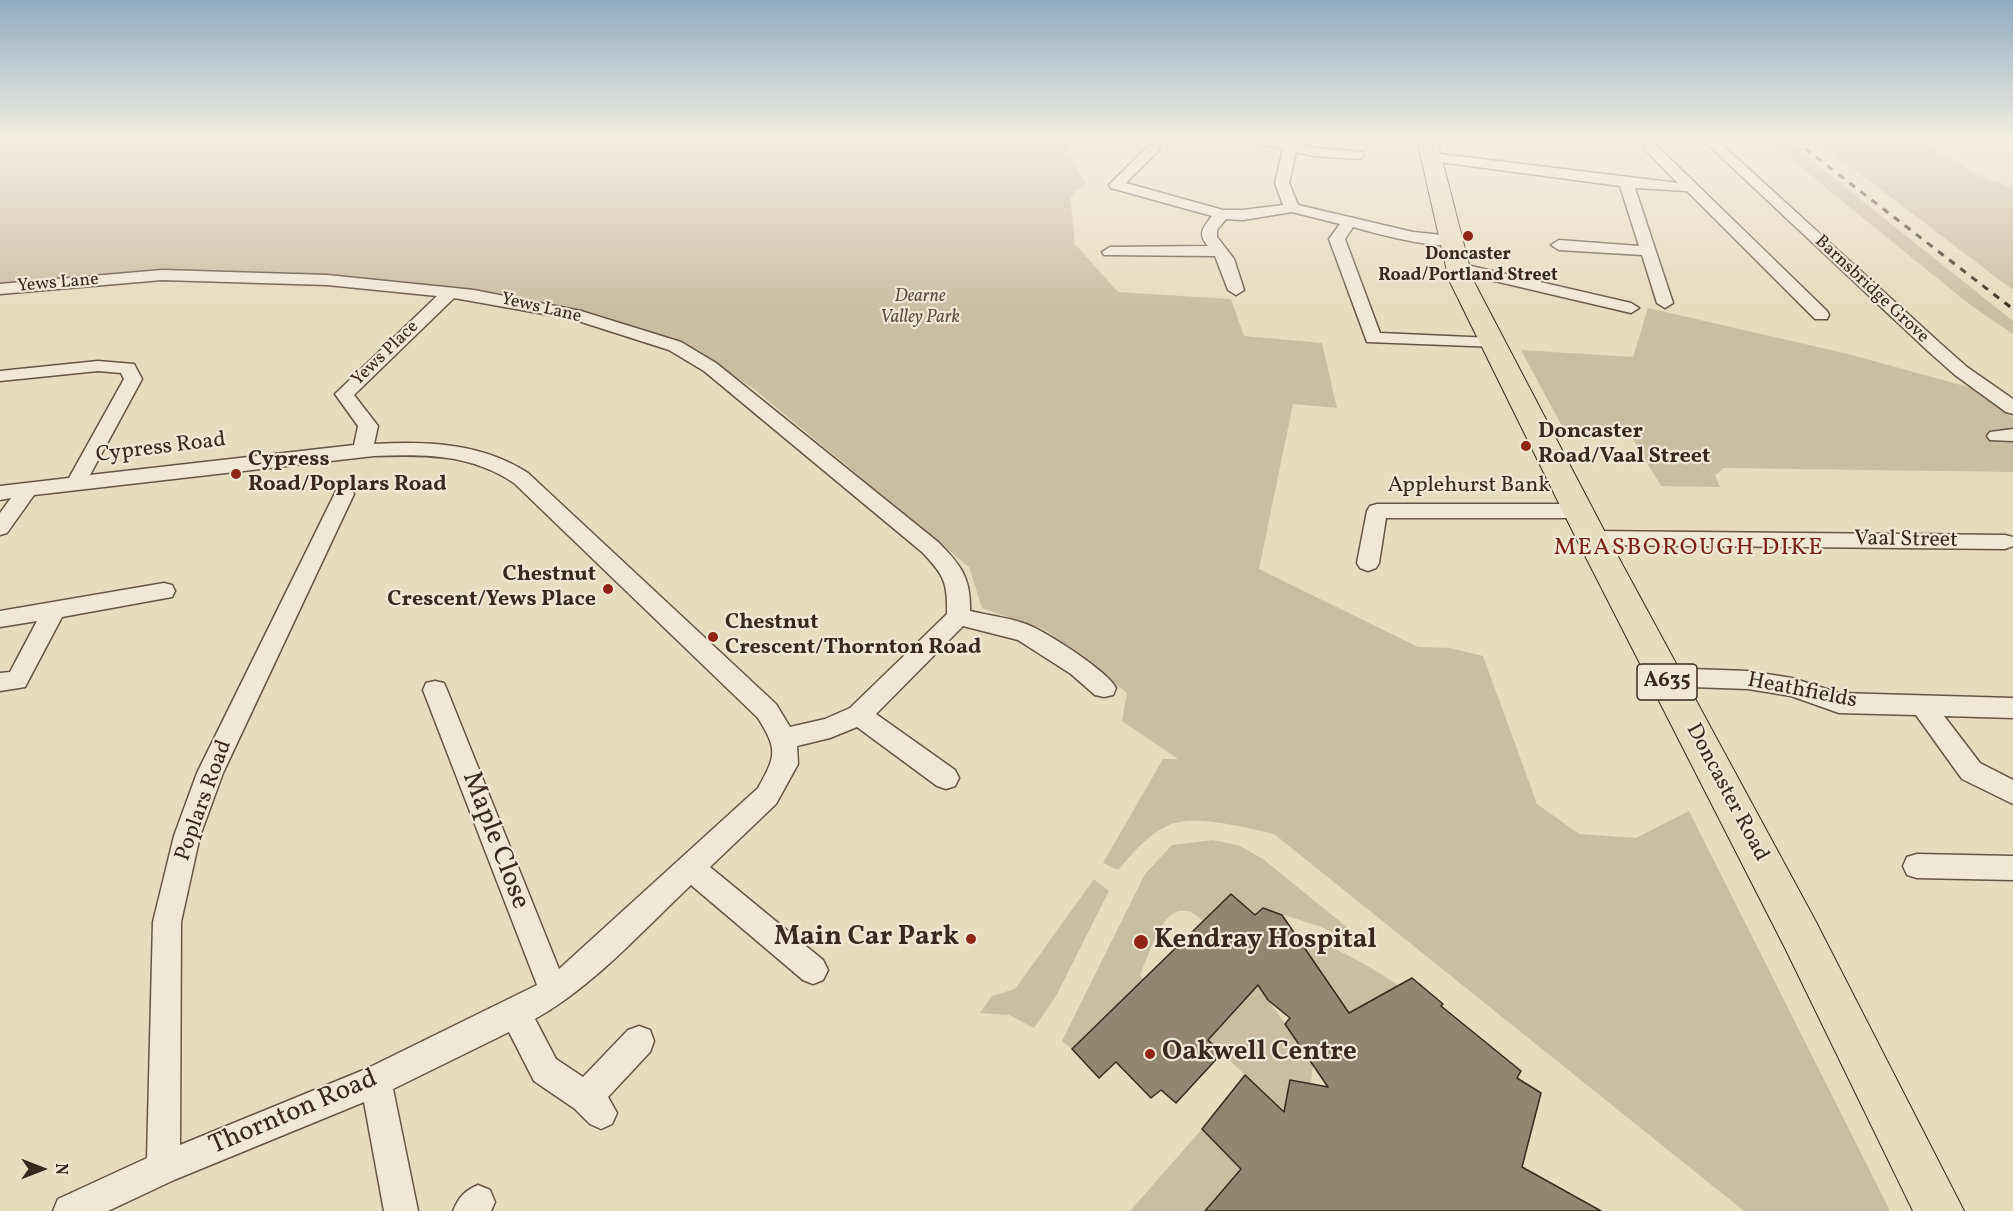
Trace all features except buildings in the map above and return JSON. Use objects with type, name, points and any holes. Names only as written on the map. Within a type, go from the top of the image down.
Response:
[{"type":"highway","name":"Doncaster Road","points":[[1441,197],[1461,280],[1664,677],[1800,934],[1939,1211]]},
{"type":"street","points":[[1160,197],[1222,214],[1243,215],[1292,208],[1413,237],[1455,254],[1631,309]]},
{"type":"street","points":[[1287,197],[1292,208]]},
{"type":"street","points":[[1630,197],[1665,303]]},
{"type":"street","points":[[1699,197],[1821,315]]},
{"type":"street","name":"Barnsbridge Grove","points":[[1770,197],[1961,371],[2013,408]]},
{"type":"street","points":[[1222,214],[1209,230],[1209,238],[1226,259],[1236,290]]},
{"type":"street","points":[[1349,222],[1337,239],[1373,338],[1492,343]]},
{"type":"street","points":[[1559,245],[1647,251]]},
{"type":"street","points":[[1110,252],[1219,251]]},
{"type":"street","name":"Yews Lane","points":[[0,289],[162,275],[327,280],[492,297],[575,315],[675,346],[710,367],[930,547],[949,566],[960,586],[958,617]]},
{"type":"street","name":"Yews Place","points":[[363,451],[368,426],[344,394],[450,293]]},
{"type":"street","points":[[0,376],[98,366],[128,368],[134,379],[76,483]]},
{"type":"street","name":"Cypress Road","points":[[0,492],[363,451],[422,450],[462,453],[487,460],[512,472],[768,711],[784,739]]},
{"type":"street","points":[[0,528],[28,489]]},
{"type":"street","name":"Poplars Road","points":[[163,1168],[167,922],[187,836],[210,773],[344,494]]},
{"type":"street","name":"Applehurst Bank","points":[[1368,563],[1377,511],[1585,524]]},
{"type":"street","name":"Vaal Street","points":[[1585,524],[2005,542]]},
{"type":"street","points":[[0,619],[164,591]]},
{"type":"street","points":[[0,682],[17,680],[54,611]]},
{"type":"street","points":[[784,739],[830,728],[859,715],[958,617],[1025,633],[1079,668],[1104,688]]},
{"type":"street","name":"Heathfields","points":[[1664,677],[1759,681],[1792,687],[1839,703],[2013,708]]},
{"type":"street","name":"Maple Close","points":[[435,690],[554,992]]},
{"type":"street","points":[[1922,705],[1971,771],[2013,793]]},
{"type":"street","points":[[859,715],[946,778]]},
{"type":"street","name":"Thornton Road","points":[[70,1211],[163,1168],[376,1081],[554,992],[585,966],[767,796],[784,764],[784,739]]},
{"type":"street","points":[[1917,866],[2013,868]]},
{"type":"street","points":[[690,867],[813,970]]},
{"type":"street","points":[[516,1013],[545,1070],[593,1106],[639,1041]]},
{"type":"street","points":[[376,1081],[401,1211]]},
{"type":"green space","name":"Dearne Valley Park","points":[[0,197],[1071,197],[1075,244],[1118,292],[1231,299],[1244,336],[1322,343],[1337,408],[1293,404],[1259,569],[1418,647],[1450,648],[1483,656],[1537,804],[1579,834],[1636,838],[1689,811],[1890,1211],[1744,1211],[1274,834],[1205,821],[1178,822],[1152,835],[1118,870],[1103,863],[1163,759],[1178,759],[1122,721],[1127,693],[1047,631],[982,608],[969,567],[754,389],[681,342],[597,314],[486,292],[363,278],[165,271],[0,285]]},
{"type":"green space","points":[[1837,197],[1857,197],[2013,321],[2013,334],[1969,304]]},
{"type":"green space","points":[[1890,197],[2013,197],[2013,290]]},
{"type":"green space","points":[[1648,308],[1848,354],[1972,388],[2013,418],[2013,472],[1724,468],[1715,475],[1720,487],[1661,486],[1625,426],[1563,428],[1521,350],[1633,357]]},
{"type":"green space","points":[[1213,840],[1240,846],[1263,859],[1359,937],[1362,946],[1321,927],[1263,908],[1255,915],[1231,895],[1203,921],[1190,912],[1180,911],[1170,916],[1162,925],[1140,975],[1144,979],[1072,1049],[1062,1041],[1145,874],[1172,845]]},
{"type":"green space","points":[[1094,879],[1109,891],[1056,996],[1034,1028],[1009,1015],[980,1013],[992,996],[1015,989]]},
{"type":"green space","points":[[1281,928],[1341,952],[1398,985],[1349,1013],[1308,953]]},
{"type":"green space","points":[[1258,985],[1313,1064],[1311,1084],[1290,1080],[1284,1112],[1208,1040]]},
{"type":"green space","points":[[1202,1129],[1241,1169],[1205,1211],[1130,1211]]},
{"type":"railway","points":[[1867,197],[2013,309]]},
{"type":"place","name":"Doncaster Road/Portland Street","points":[[1468,236]]},
{"type":"place","name":"Doncaster Road/Vaal Street","points":[[1526,446]]},
{"type":"place","name":"Cypress Road/Poplars Road","points":[[236,474]]},
{"type":"place","name":"Chestnut Crescent/Yews Place","points":[[608,589]]},
{"type":"place","name":"Chestnut Crescent/Thornton Road","points":[[713,637]]},
{"type":"place","name":"Main Car Park","points":[[971,939]]},
{"type":"place","name":"Kendray Hospital","points":[[1141,942]]},
{"type":"place","name":"Oakwell Centre","points":[[1150,1054]]},
{"type":"district","name":"MEASBOROUGH DIKE","points":[[1689,550]]}]
